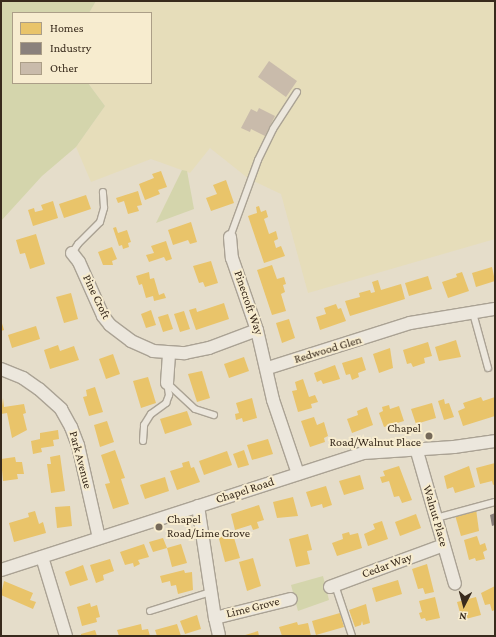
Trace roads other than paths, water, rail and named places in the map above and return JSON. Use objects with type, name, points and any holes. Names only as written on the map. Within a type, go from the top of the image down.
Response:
[{"type":"street","name":"Pinecroft Way","points":[[230,237],[232,258],[257,330],[268,368]]},
{"type":"street","name":"Pine Croft","points":[[72,253],[79,262],[96,302],[110,325],[131,341],[153,351],[170,354],[209,348],[257,330]]},
{"type":"street","name":"Redwood Glen","points":[[268,368],[410,323],[495,309]]},
{"type":"street","points":[[167,383],[170,354]]},
{"type":"street","points":[[268,368],[273,400],[298,474]]},
{"type":"street","name":"Park Avenue","points":[[1,369],[23,378],[39,389],[61,409],[78,444],[99,538]]},
{"type":"street","name":"Chapel Road","points":[[1,570],[363,453],[416,448],[454,447],[495,442]]},
{"type":"street","name":"Walnut Place","points":[[416,448],[456,584]]},
{"type":"street","name":"Lime Grove","points":[[198,506],[215,618],[219,635]]},
{"type":"street","name":"Cedar Way","points":[[333,586],[444,545]]},
{"type":"street","points":[[42,557],[66,636]]},
{"type":"street","name":"Lime Grove","points":[[215,618],[290,599]]},
{"type":"lane","points":[[230,237],[258,160],[273,129],[297,92]]},
{"type":"lane","points":[[72,253],[78,244],[100,222],[104,208],[103,192]]},
{"type":"lane","points":[[473,313],[488,368]]},
{"type":"lane","points":[[167,383],[195,409],[214,415]]},
{"type":"lane","points":[[143,441],[144,425],[151,414],[166,403],[169,395],[167,383]]},
{"type":"lane","points":[[436,518],[495,502]]},
{"type":"lane","points":[[333,586],[352,636]]},
{"type":"lane","points":[[150,611],[211,592]]},
{"type":"place","name":"Chapel Road/Walnut Place","points":[[429,436]]},
{"type":"place","name":"Chapel Road/Lime Grove","points":[[159,527]]}]
